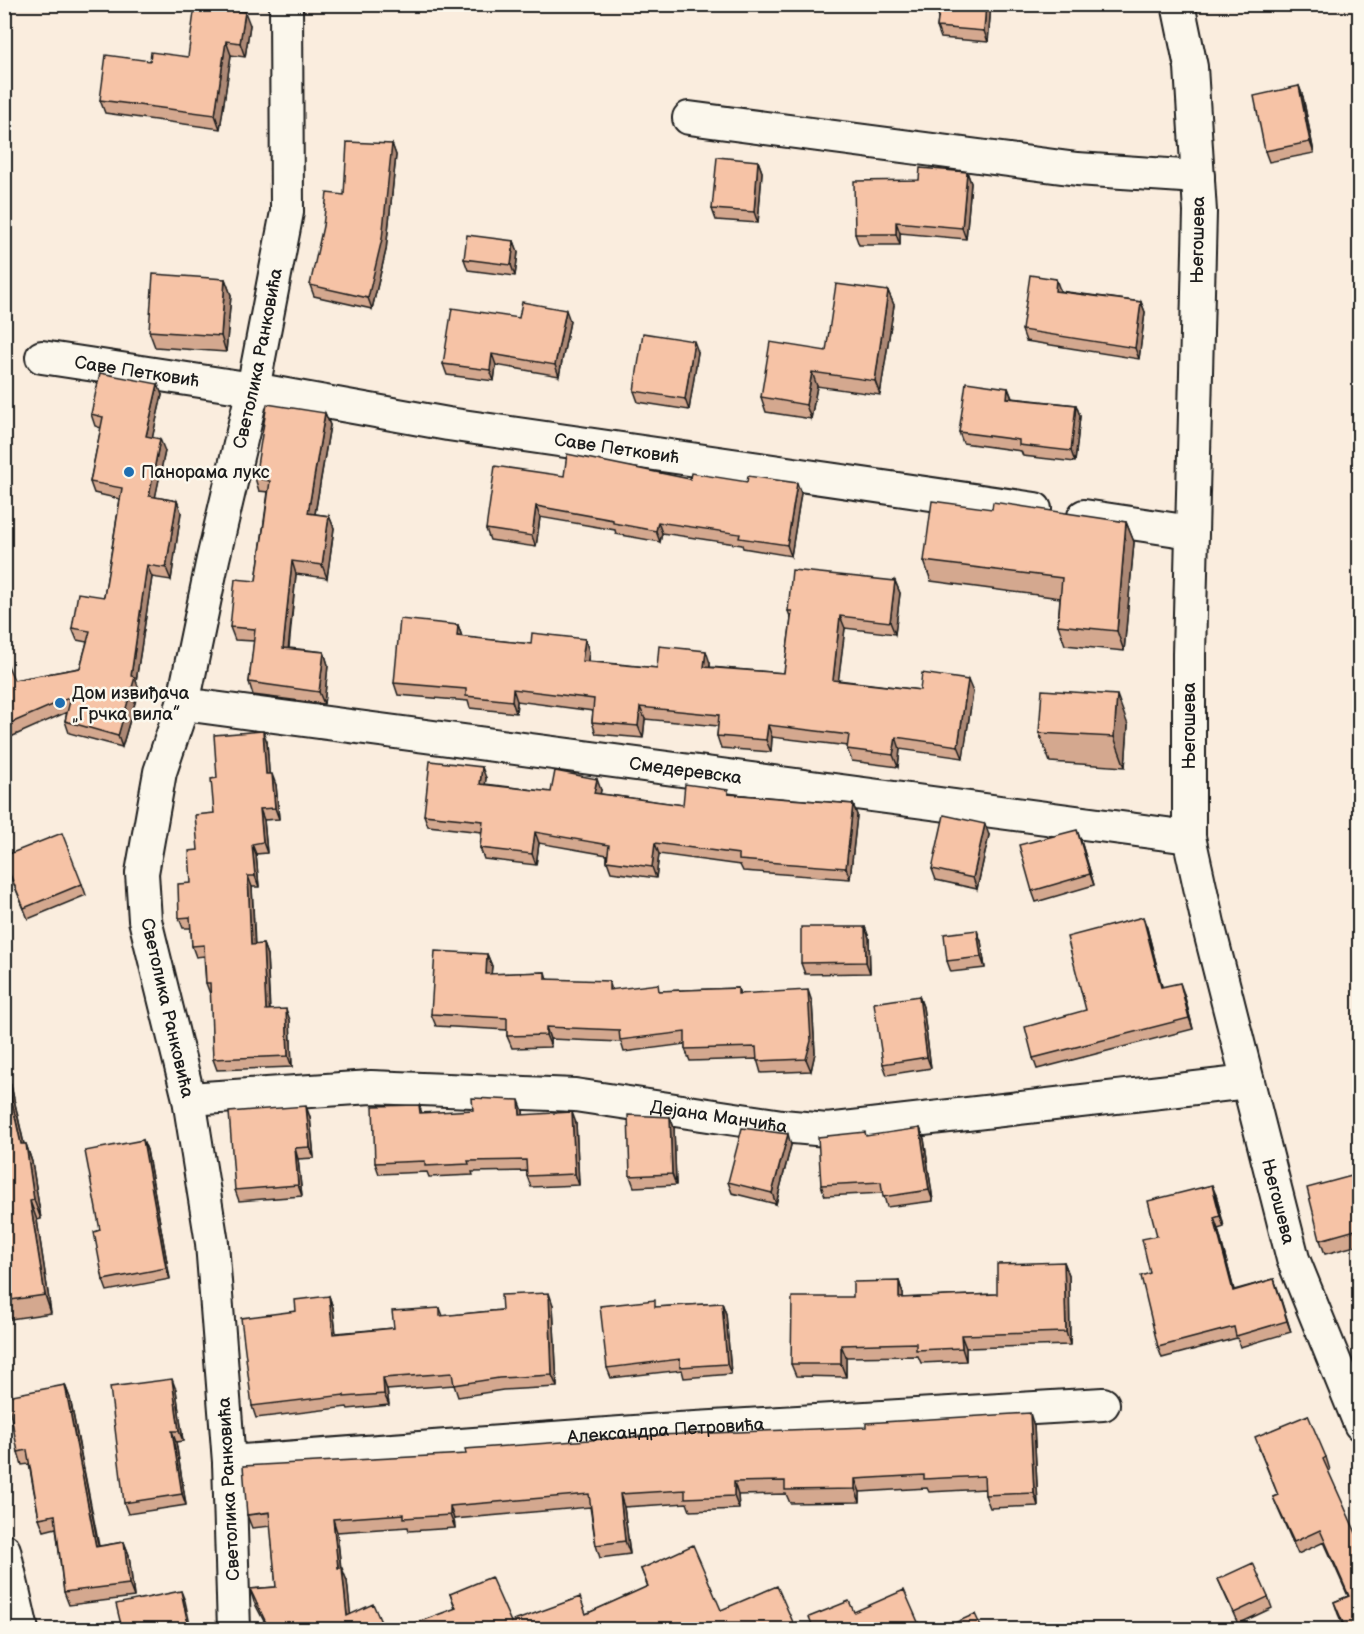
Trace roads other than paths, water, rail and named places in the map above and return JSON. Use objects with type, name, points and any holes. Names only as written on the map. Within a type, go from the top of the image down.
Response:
[{"type":"street","name":"Светолика Ранковића","points":[[234,1629],[229,1462],[212,1244],[189,1099],[145,920],[142,873],[160,772],[183,704],[213,559],[253,389],[286,212],[286,4]]},
{"type":"street","name":"Његошева","points":[[1178,4],[1191,67],[1198,177],[1191,532],[1189,837],[1293,1259],[1359,1424]]},
{"type":"street","points":[[689,118],[1077,169],[1198,177]]},
{"type":"street","name":"Саве Петковић","points":[[42,357],[253,389],[448,424],[1191,532]]},
{"type":"street","name":"Смедеревска","points":[[183,704],[1189,837]]},
{"type":"street","name":"Дејана Манчића","points":[[189,1099],[371,1087],[575,1095],[782,1126],[827,1130],[1248,1082]]},
{"type":"street","name":"Александра Петровића","points":[[229,1462],[662,1430],[1103,1404]]},
{"type":"street","points":[[4,1550],[22,1629]]},
{"type":"place","name":"Панорама лукс","points":[[129,472]]},
{"type":"place","name":"Дом извиђача „Грчка вила”","points":[[60,703]]}]
